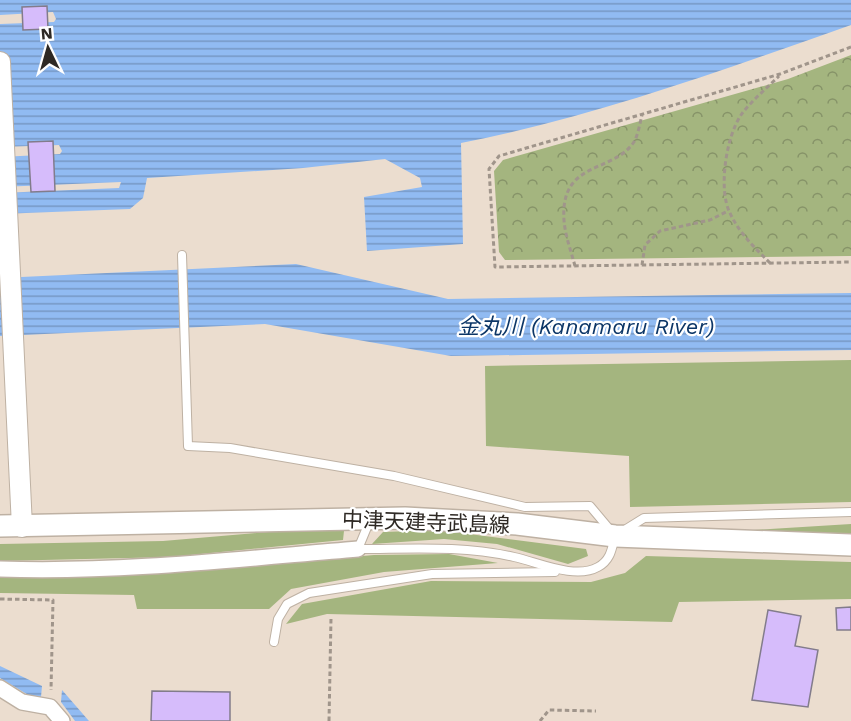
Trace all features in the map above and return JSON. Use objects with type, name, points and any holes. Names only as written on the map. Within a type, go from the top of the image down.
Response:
[{"type":"main road","name":"中津天建寺武島線","points":[[0,526],[21,517],[405,518],[517,524],[615,536],[851,545]]},
{"type":"street","points":[[0,62],[21,517]]},
{"type":"street","points":[[0,569],[43,570],[155,565],[358,549]]},
{"type":"street","points":[[0,688],[22,702],[50,707],[62,721]]},
{"type":"lane","points":[[182,255],[188,446],[230,448],[394,476],[525,507],[590,506],[615,536]]},
{"type":"lane","points":[[274,642],[278,619],[287,604],[309,592],[432,574],[565,572],[597,568],[609,558],[615,536],[644,518],[851,512]]},
{"type":"lane","points":[[370,519],[358,549],[462,549],[513,557],[565,572]]},
{"type":"path","points":[[851,47],[780,74],[499,156],[489,169],[495,267],[851,262]]},
{"type":"path","points":[[770,263],[744,236],[728,211],[724,185],[727,149],[740,116],[780,74]]},
{"type":"path","points":[[574,266],[564,219],[567,194],[582,172],[620,155],[634,141],[642,115]]},
{"type":"path","points":[[642,265],[645,244],[660,231],[710,220],[728,211]]},
{"type":"path","points":[[0,599],[53,600],[50,707]]},
{"type":"path","points":[[329,721],[331,618]]},
{"type":"path","points":[[540,721],[549,710],[596,711]]},
{"type":"green space","points":[[851,55],[851,256],[505,260],[499,252],[494,171],[503,160],[788,79]]},
{"type":"green space","points":[[851,360],[851,502],[630,507],[629,456],[486,446],[485,366]]},
{"type":"green space","points":[[851,524],[851,536],[753,530]]},
{"type":"green space","points":[[438,530],[586,549],[588,556],[568,564],[497,544],[444,539],[372,544],[383,532]]},
{"type":"green space","points":[[280,531],[344,531],[343,540],[171,557],[0,561],[0,544],[163,541]]},
{"type":"green space","points":[[449,554],[498,563],[384,572],[291,589],[269,609],[137,609],[134,595],[0,593],[0,575],[181,572],[374,555]]},
{"type":"green space","points":[[646,556],[851,562],[851,599],[679,602],[672,622],[327,614],[286,624],[302,604],[431,581],[591,582],[625,573]]},
{"type":"water","points":[[0,0],[851,0],[851,25],[610,106],[461,143],[463,244],[367,251],[364,197],[422,187],[420,178],[385,159],[303,168],[147,178],[143,198],[130,209],[0,214],[0,193],[119,188],[121,182],[0,187],[0,157],[60,154],[62,151],[59,145],[0,147],[0,24],[54,22],[56,19],[53,12],[0,15]]},
{"type":"water","name":"金丸川 (Kanamaru River)","points":[[296,264],[448,299],[851,293],[851,350],[451,356],[265,324],[0,336],[0,278]]},
{"type":"water","points":[[0,666],[42,686],[41,697],[30,696],[0,678]]},
{"type":"water","points":[[62,690],[89,721],[75,721],[61,702]]},
{"type":"building","points":[[47,6],[48,29],[23,30],[22,7]]},
{"type":"building","points":[[53,141],[55,191],[31,192],[28,142]]},
{"type":"building","points":[[851,607],[851,630],[837,630],[836,608]]},
{"type":"building","points":[[768,610],[801,616],[795,646],[818,650],[808,707],[752,700]]},
{"type":"building","points":[[152,691],[230,692],[230,721],[151,721]]}]
